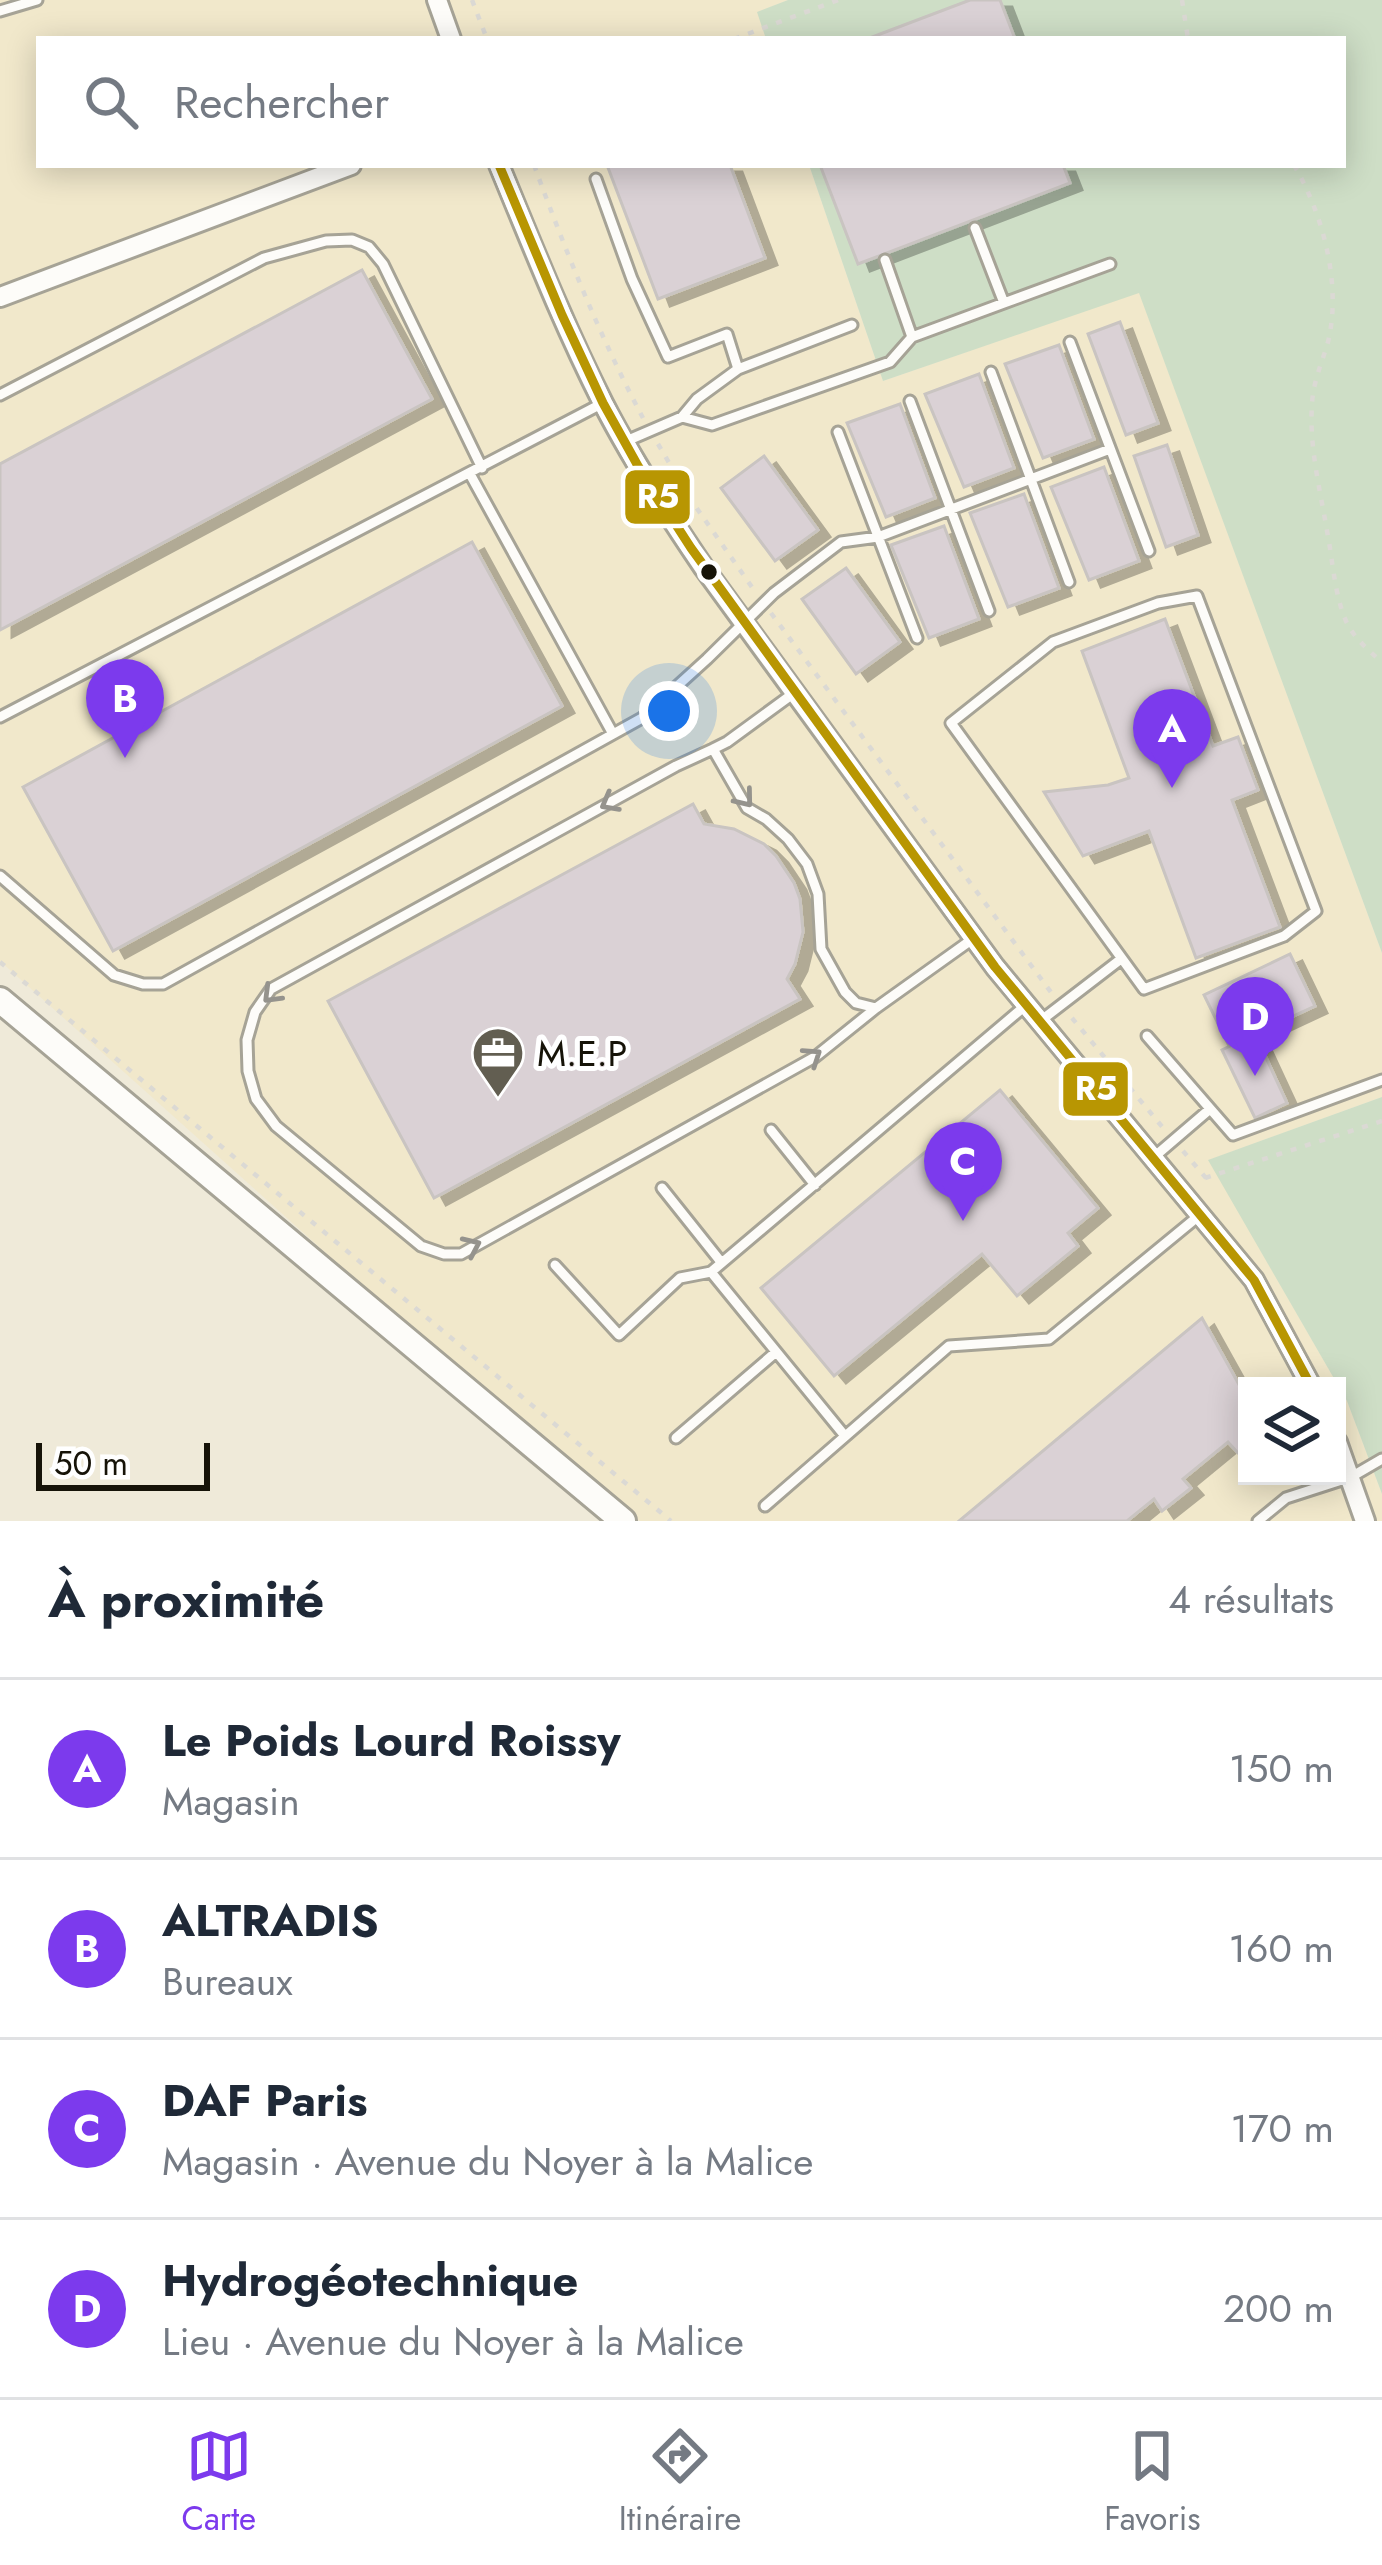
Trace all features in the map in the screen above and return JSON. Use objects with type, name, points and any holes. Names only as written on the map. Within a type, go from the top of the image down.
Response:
[{"type":"street","points":[[437,0],[451,36]]},
{"type":"street","points":[[0,297],[343,168]]},
{"type":"street","points":[[501,168],[603,403],[662,506],[1025,1006],[1254,1280],[1307,1377]]},
{"type":"street","points":[[0,1000],[622,1521]]},
{"type":"street","points":[[1346,1464],[1365,1521]]},
{"type":"lane","points":[[0,11],[37,0]]},
{"type":"lane","points":[[596,178],[632,279],[668,357],[727,334],[738,369]]},
{"type":"lane","points":[[975,227],[1004,302]]},
{"type":"lane","points":[[0,395],[264,258],[326,241],[352,240],[369,247],[383,264],[482,468]]},
{"type":"lane","points":[[884,260],[912,337]]},
{"type":"lane","points":[[682,417],[712,425],[890,362],[912,337],[1110,264]]},
{"type":"lane","points":[[624,442],[682,417],[697,398],[738,369],[852,326]]},
{"type":"lane","points":[[1070,342],[1149,551]]},
{"type":"lane","points":[[991,372],[1070,582]]},
{"type":"lane","points":[[910,401],[989,611]]},
{"type":"lane","points":[[0,717],[603,403]]},
{"type":"lane","points":[[838,432],[917,638]]},
{"type":"lane","points":[[0,876],[114,975],[142,984],[163,984],[642,718],[762,602],[841,542],[878,537],[1110,449]]},
{"type":"lane","points":[[470,474],[614,734]]},
{"type":"lane","points":[[1197,596],[1316,911],[1284,936],[1144,989],[1121,959],[951,724],[1053,642],[1158,603],[1197,596]]},
{"type":"lane","points":[[794,693],[727,742],[271,988],[255,1012],[247,1040],[248,1071],[256,1099],[276,1126],[421,1246],[461,1254],[814,1058],[974,938]]},
{"type":"lane","points":[[713,749],[747,808],[788,839],[807,864],[818,894],[820,949],[845,992],[856,1003],[876,1008]]},
{"type":"lane","points":[[1039,1022],[1121,959]]},
{"type":"lane","points":[[555,1265],[619,1335],[680,1278],[711,1271],[1025,1006]]},
{"type":"lane","points":[[1148,1036],[1233,1136],[1382,1080]]},
{"type":"lane","points":[[1154,1157],[1210,1109]]},
{"type":"lane","points":[[771,1130],[814,1185]]},
{"type":"lane","points":[[662,1188],[722,1262]]},
{"type":"lane","points":[[765,1506],[950,1346],[1049,1339],[1201,1214]]},
{"type":"lane","points":[[711,1271],[845,1436]]},
{"type":"lane","points":[[676,1438],[776,1352]]},
{"type":"lane","points":[[1258,1521],[1286,1498],[1351,1477],[1382,1459]]},
{"type":"path","points":[[472,0],[486,36]]},
{"type":"path","points":[[742,36],[838,0]]},
{"type":"path","points":[[1183,0],[1188,36]]},
{"type":"path","points":[[535,168],[614,364],[691,500],[1061,1005],[1206,1178]]},
{"type":"path","points":[[1295,168],[1316,212],[1332,284],[1329,340],[1317,374],[1311,425],[1338,597],[1348,625],[1382,662]]},
{"type":"path","points":[[0,962],[671,1521]]},
{"type":"path","points":[[1181,1190],[1382,1121]]},
{"type":"shaded area","points":[[0,0],[788,0],[758,12],[765,36],[36,36],[36,168],[810,168],[883,381],[1139,292],[1382,953],[1382,1097],[1209,1160],[1333,1377],[1238,1377],[1238,1485],[1346,1485],[1346,1399],[1382,1494],[1382,1521],[640,1521],[509,1417],[0,961]]},
{"type":"green space","points":[[788,0],[1382,0],[1382,953],[1139,293],[883,381],[810,168],[1346,168],[1346,36],[765,36],[757,12]]},
{"type":"green space","points":[[1382,1097],[1382,1494],[1346,1399],[1346,1377],[1333,1377],[1208,1160]]},
{"type":"building","points":[[970,0],[1000,0],[1014,36],[875,36]]},
{"type":"building","points":[[608,168],[731,168],[765,258],[658,299]]},
{"type":"building","points":[[821,168],[1064,168],[1070,183],[858,264]]},
{"type":"building","points":[[362,270],[432,399],[0,630],[0,464]]},
{"type":"building","points":[[1120,322],[1158,423],[1126,435],[1088,334]]},
{"type":"building","points":[[1059,345],[1094,439],[1043,458],[1005,364]]},
{"type":"building","points":[[979,374],[1014,468],[964,487],[925,394]]},
{"type":"building","points":[[900,404],[935,498],[886,517],[847,423]]},
{"type":"building","points":[[1167,445],[1198,535],[1166,547],[1134,456]]},
{"type":"building","points":[[764,456],[818,530],[775,561],[721,488]]},
{"type":"building","points":[[1104,467],[1139,561],[1089,580],[1051,487]]},
{"type":"building","points":[[1024,494],[1059,588],[1008,607],[970,513]]},
{"type":"building","points":[[944,526],[979,619],[929,638],[891,545]]},
{"type":"building","points":[[472,542],[562,706],[113,951],[23,787]]},
{"type":"building","points":[[846,568],[900,642],[856,674],[802,599]]},
{"type":"building","points":[[1165,619],[1213,746],[1238,737],[1258,790],[1232,800],[1280,927],[1196,958],[1149,831],[1083,856],[1044,792],[1129,778],[1082,651]]},
{"type":"building","name":"M.E.P","points":[[693,804],[704,824],[734,829],[764,844],[794,883],[803,932],[787,979],[800,999],[434,1198],[328,1001]]},
{"type":"building","points":[[1290,954],[1315,1006],[1229,1046],[1204,995]]},
{"type":"building","points":[[1255,1034],[1287,1103],[1255,1118],[1222,1050]]},
{"type":"building","points":[[1000,1090],[1098,1208],[1068,1233],[1078,1246],[1017,1296],[982,1254],[834,1376],[761,1288]]},
{"type":"building","points":[[1202,1318],[1238,1383],[1238,1453],[1228,1442],[1183,1479],[1191,1488],[1162,1511],[1154,1499],[1127,1521],[959,1521]]},
{"type":"transit line","name":"R5","points":[[500,168],[603,403],[691,548],[995,967],[1254,1280],[1306,1377]]},
{"type":"place","name":"ALTRADIS","points":[[125,758]]},
{"type":"place","name":"Le Poids Lourd Roissy","points":[[1172,788]]},
{"type":"place","name":"Hydrogéotechnique","points":[[1255,1076]]},
{"type":"place","name":"M.E.P","points":[[498,1099]]},
{"type":"place","name":"DAF Paris","points":[[963,1221]]}]
